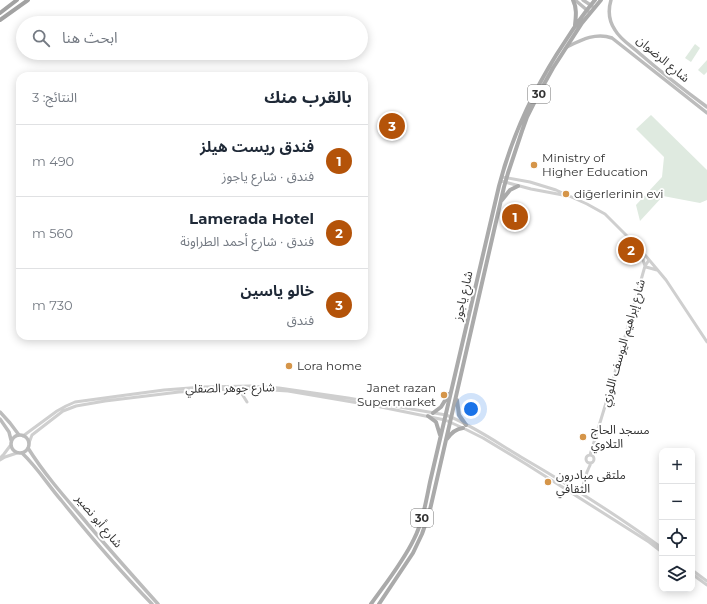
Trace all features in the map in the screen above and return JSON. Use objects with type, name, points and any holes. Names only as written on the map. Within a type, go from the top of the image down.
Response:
[{"type":"highway","points":[[0,13],[17,0]]},
{"type":"highway","points":[[0,20],[28,0]]},
{"type":"main road","points":[[574,0],[589,11]]},
{"type":"main road","points":[[574,0],[576,6],[574,27]]},
{"type":"main road","points":[[583,0],[593,6]]},
{"type":"main road","name":"شارع ياجوز","points":[[593,6],[595,0]]},
{"type":"main road","name":"شارع ياجوز","points":[[371,604],[401,562],[415,538],[424,513],[446,415],[514,140],[531,99],[545,73],[574,27],[593,6],[601,0]]},
{"type":"main road","points":[[611,0],[609,11],[613,26],[618,35],[615,40]]},
{"type":"main road","name":"شارع ياجوز","points":[[379,604],[409,561],[422,534],[432,503],[502,200],[504,179],[527,117],[538,95],[589,11]]},
{"type":"main road","name":"شارع الرضوان","points":[[618,35],[660,71],[700,102],[707,111]]},
{"type":"main road","points":[[567,47],[586,38],[608,36],[697,105],[707,111]]},
{"type":"main road","points":[[697,105],[700,102]]},
{"type":"main road","points":[[502,200],[510,190],[518,186]]},
{"type":"main road","points":[[433,413],[444,403],[453,386]]},
{"type":"main road","points":[[446,443],[453,432],[464,426],[459,415],[456,395]]},
{"type":"main road","points":[[0,412],[29,443],[28,448],[24,452],[17,453],[13,451],[10,446],[11,440],[9,432],[0,419]]},
{"type":"main road","points":[[428,416],[437,424],[441,438]]},
{"type":"main road","points":[[11,440],[15,437],[21,436]]},
{"type":"main road","name":"شارع أبو نصير","points":[[28,448],[41,468],[84,521],[158,604]]},
{"type":"main road","name":"شارع أبو نصير","points":[[22,453],[35,467],[60,500],[152,604]]},
{"type":"street","points":[[504,179],[518,186],[567,196]]},
{"type":"street","points":[[504,179],[530,182],[556,190],[605,214],[650,261],[673,291],[707,342]]},
{"type":"street","points":[[644,254],[643,260],[645,267],[657,270]]},
{"type":"street","name":"شارع إبراهيم اليوسف اللوزي","points":[[591,455],[645,267],[650,261]]},
{"type":"street","name":"شارع جوهر الصقلي","points":[[21,436],[57,411],[76,402],[203,387],[250,386],[280,388],[446,415],[452,417],[464,426]]},
{"type":"street","points":[[235,389],[242,394],[247,402]]},
{"type":"street","name":"شارع جوهر الصقلي","points":[[29,443],[32,435],[63,411],[76,406],[150,395],[235,389],[282,390],[428,416],[464,426]]},
{"type":"street","points":[[464,426],[520,456],[581,493],[659,546]]},
{"type":"street","points":[[464,426],[659,550]]},
{"type":"street","points":[[0,459],[10,446]]},
{"type":"street","points":[[0,459],[17,453]]},
{"type":"street","points":[[581,493],[589,462],[586,460],[586,457],[591,455],[594,461],[589,462]]},
{"type":"street","points":[[695,572],[707,581]]},
{"type":"street","points":[[695,576],[707,585]]},
{"type":"shaded area","points":[[695,44],[700,48],[691,62],[685,58]]},
{"type":"shaded area","points":[[707,60],[707,72],[704,75],[698,70]]},
{"type":"shaded area","points":[[651,115],[707,170],[707,200],[700,203],[663,196],[640,221],[636,205],[662,177],[664,157],[636,129]]},
{"type":"place","name":"خالو ياسين","points":[[392,126]]},
{"type":"place","name":"Ministry of Higher Education","points":[[534,165]]},
{"type":"place","name":"diğerlerinin evi","points":[[566,194]]},
{"type":"place","name":"فندق ريست هيلز","points":[[515,217]]},
{"type":"place","name":"Lamerada Hotel","points":[[631,250]]},
{"type":"place","name":"Lora home","points":[[289,366]]},
{"type":"place","name":"Janet razan Supermarket","points":[[444,395]]},
{"type":"place","name":"مسجد الحاج التلاوي","points":[[583,437]]},
{"type":"place","name":"ملتقى مبادرون الثقافي","points":[[548,482]]}]
